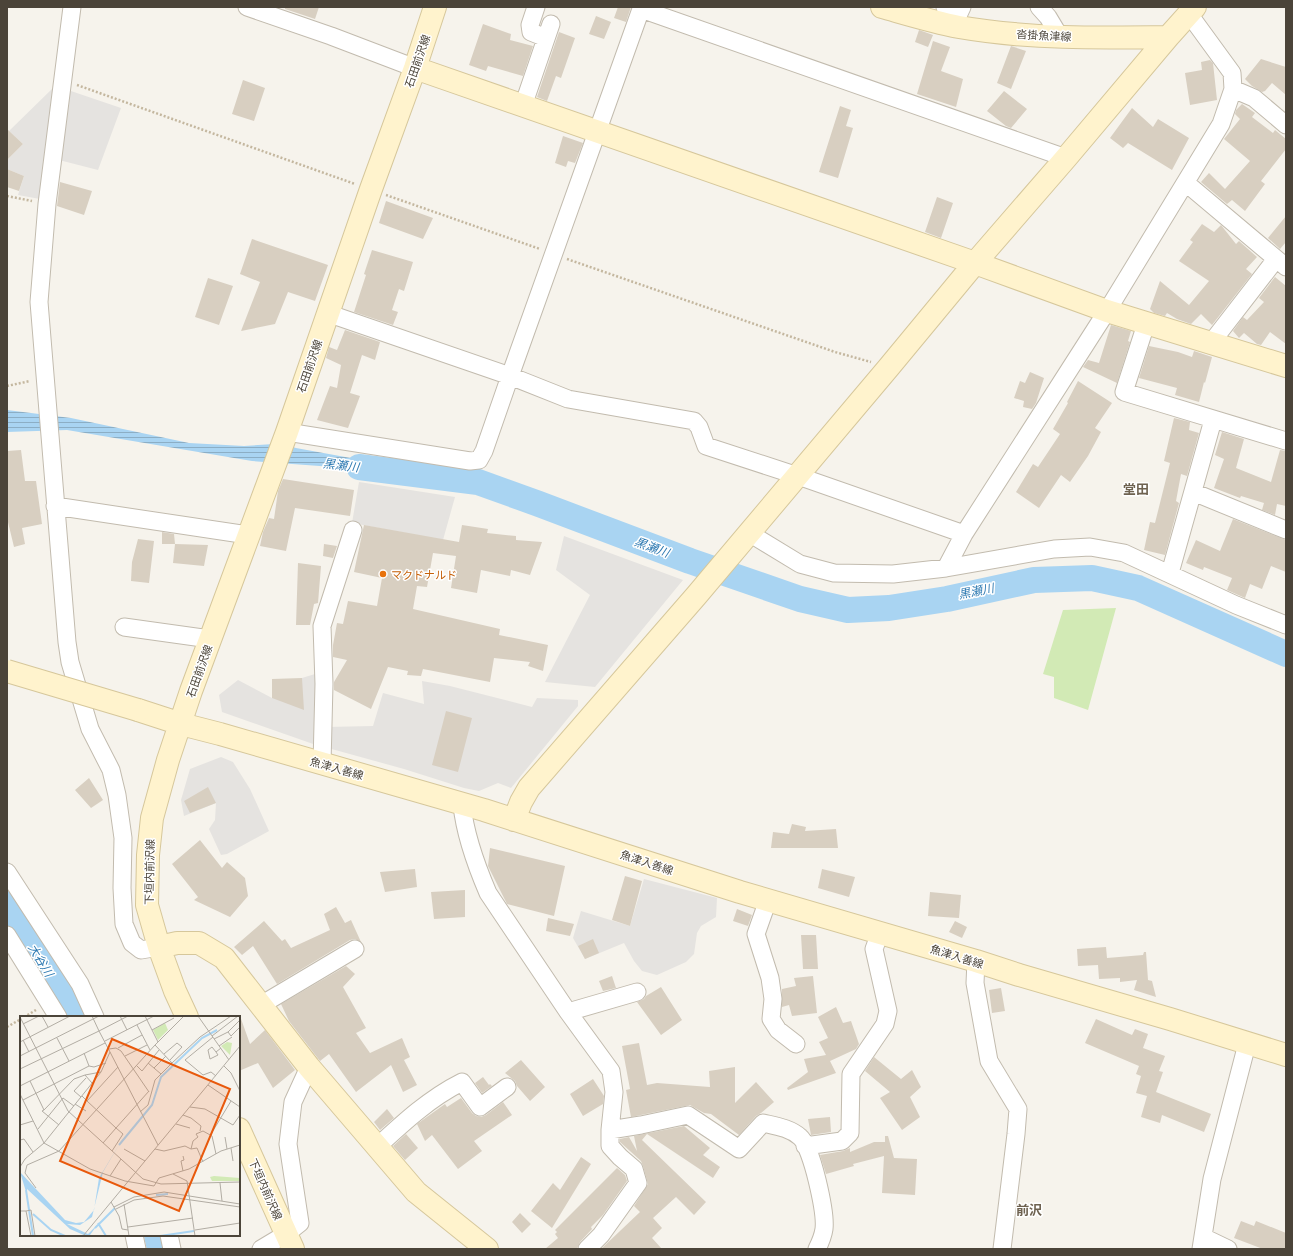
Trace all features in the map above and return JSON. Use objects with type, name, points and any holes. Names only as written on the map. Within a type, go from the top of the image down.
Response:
[{"type":"main road","name":"石田前沢線","points":[[181,724],[210,639],[287,432],[371,189],[416,68],[435,7]]},
{"type":"main road","name":"沓掛魚津線","points":[[882,7],[953,13],[1024,35],[1090,38],[1168,37]]},
{"type":"main road","points":[[514,820],[521,802],[529,788],[696,596],[975,263],[1168,37],[1192,11]]},
{"type":"main road","points":[[416,68],[975,263],[1107,311],[1286,366]]},
{"type":"main road","name":"魚津入善線","points":[[7,671],[181,724],[514,820],[768,900],[1286,1055]]},
{"type":"main road","name":"下垣内前沢線","points":[[181,724],[168,760],[152,818],[148,855],[147,905],[158,947],[187,1016]]},
{"type":"main road","points":[[158,947],[177,943],[199,943],[224,958],[310,1067],[416,1192],[487,1249]]},
{"type":"main road","name":"下垣内前沢線","points":[[240,1131],[290,1242]]},
{"type":"street","points":[[72,7],[46,204],[39,302],[55,506],[70,662],[90,729],[111,770],[118,795],[123,838],[122,888],[124,924],[132,943],[141,950],[158,947]]},
{"type":"street","points":[[247,7],[331,36],[416,68]]},
{"type":"street","points":[[522,106],[549,31],[531,32],[530,24],[536,7]]},
{"type":"street","points":[[1039,7],[1048,17],[1060,37]]},
{"type":"street","points":[[287,432],[470,461],[479,460],[484,452],[642,8],[1066,158]]},
{"type":"street","points":[[946,568],[964,534],[1107,311],[1221,124],[1233,89],[1232,73],[1192,11]]},
{"type":"street","points":[[1233,89],[1254,98],[1286,126]]},
{"type":"street","points":[[1186,183],[1281,263],[1211,343]]},
{"type":"street","points":[[327,313],[510,376],[568,399],[694,421],[699,427],[706,446],[798,476],[964,534]]},
{"type":"street","points":[[1146,324],[1124,392],[1286,441]]},
{"type":"street","points":[[1170,573],[1213,420]]},
{"type":"street","points":[[1194,492],[1286,530]]},
{"type":"street","points":[[55,506],[248,535]]},
{"type":"street","points":[[322,764],[324,684],[322,626],[353,530]]},
{"type":"street","points":[[743,540],[800,564],[834,573],[893,574],[946,568],[1054,550],[1090,547],[1124,553],[1170,573],[1236,605],[1286,625]]},
{"type":"street","points":[[124,627],[210,639]]},
{"type":"street","points":[[462,805],[464,823],[479,872],[488,893],[568,1012],[611,1071],[614,1092],[610,1146],[634,1169],[638,1183],[601,1235],[587,1249]]},
{"type":"street","points":[[7,872],[80,984],[95,1016]]},
{"type":"street","points":[[768,900],[756,934],[770,978],[773,999],[772,1019],[778,1030],[796,1044]]},
{"type":"street","points":[[806,1146],[842,1141],[850,1133],[851,1074],[885,1024],[888,1011],[874,949],[880,933]]},
{"type":"street","points":[[7,936],[57,1016]]},
{"type":"street","points":[[261,1005],[355,949]]},
{"type":"street","points":[[976,961],[975,983],[988,1061],[1018,1109],[1002,1249]]},
{"type":"street","points":[[568,1012],[637,992]]},
{"type":"street","points":[[1228,1249],[1202,1243],[1212,1179],[1248,1044]]},
{"type":"street","points":[[262,1249],[290,1242],[300,1223],[288,1144],[293,1102],[310,1067]]},
{"type":"street","points":[[378,1146],[405,1121],[447,1090],[462,1082],[480,1107],[507,1087]]},
{"type":"street","points":[[610,1130],[688,1115],[739,1150],[763,1123],[790,1130],[802,1138],[814,1166],[823,1208],[824,1228],[817,1249]]},
{"type":"street","points":[[134,1236],[137,1249]]},
{"type":"street","points":[[169,1236],[172,1249]]},
{"type":"path","points":[[62,79],[835,352],[889,367]]},
{"type":"path","points":[[7,196],[46,204]]},
{"type":"path","points":[[7,386],[44,378]]},
{"type":"path","points":[[7,1027],[20,1020]]},
{"type":"green space","points":[[1116,608],[1088,710],[1054,698],[1054,677],[1043,674],[1063,610]]},
{"type":"shaded area","points":[[54,87],[40,199],[18,195],[24,176],[7,169],[7,160],[23,144],[9,131]]},
{"type":"shaded area","points":[[68,90],[121,108],[98,170],[59,160]]},
{"type":"shaded area","points":[[359,482],[455,497],[443,540],[352,523]]},
{"type":"shaded area","points":[[564,536],[683,580],[595,687],[545,682],[590,595],[556,570]]},
{"type":"shaded area","points":[[315,674],[316,745],[222,712],[219,695],[238,680],[272,698],[302,678]]},
{"type":"shaded area","points":[[422,681],[450,686],[532,707],[537,698],[578,700],[578,706],[511,788],[498,783],[479,791],[464,788],[404,769],[328,748],[326,727],[373,726],[383,693],[424,704]]},
{"type":"shaded area","points":[[221,757],[233,762],[250,789],[269,831],[227,854],[221,855],[209,829],[215,820],[216,803],[184,816],[181,800],[190,769]]},
{"type":"shaded area","points":[[644,879],[717,898],[716,917],[701,926],[697,933],[694,954],[686,962],[657,975],[642,971],[634,961],[624,943],[585,959],[573,938],[581,911],[630,926]]},
{"type":"water","points":[[7,410],[71,418],[189,443],[244,446],[274,444],[444,475],[252,461],[67,430],[7,432]]},
{"type":"building","points":[[285,7],[319,7],[315,19],[285,9]]},
{"type":"building","points":[[618,7],[631,7],[626,22],[614,18]]},
{"type":"building","points":[[596,16],[611,22],[604,39],[589,34]]},
{"type":"building","points":[[483,24],[511,34],[510,40],[533,46],[523,76],[488,66],[486,71],[469,65]]},
{"type":"building","points":[[919,30],[933,35],[928,47],[915,42]]},
{"type":"building","points":[[559,32],[575,38],[561,78],[556,76],[547,101],[537,97]]},
{"type":"building","points":[[933,41],[950,47],[941,71],[963,79],[956,107],[917,94]]},
{"type":"building","points":[[1011,46],[1026,51],[1011,89],[997,83]]},
{"type":"building","points":[[1261,59],[1286,67],[1286,95],[1272,83],[1265,91],[1262,92],[1252,86],[1245,79]]},
{"type":"building","points":[[1210,60],[1213,63],[1217,100],[1190,105],[1185,73],[1202,70],[1201,62]]},
{"type":"building","points":[[243,80],[265,88],[254,121],[232,114]]},
{"type":"building","points":[[1004,91],[1027,109],[1011,128],[1006,126],[987,111]]},
{"type":"building","points":[[1242,104],[1255,113],[1252,117],[1273,133],[1275,130],[1286,139],[1286,149],[1261,181],[1265,184],[1245,211],[1232,200],[1227,204],[1201,182],[1209,173],[1225,189],[1250,161],[1224,139],[1240,119],[1235,114],[1236,110]]},
{"type":"building","points":[[840,106],[851,110],[846,126],[853,128],[838,178],[819,172]]},
{"type":"building","points":[[1132,108],[1153,127],[1158,119],[1189,138],[1172,170],[1128,143],[1123,148],[1110,138]]},
{"type":"building","points":[[7,129],[23,144],[7,160]]},
{"type":"building","points":[[563,136],[583,143],[575,163],[568,161],[566,167],[555,163]]},
{"type":"building","points":[[7,169],[24,176],[19,191],[7,187]]},
{"type":"building","points":[[60,182],[92,191],[84,215],[57,206]]},
{"type":"building","points":[[937,197],[953,203],[941,238],[925,232]]},
{"type":"building","points":[[386,201],[433,218],[423,239],[379,223]]},
{"type":"building","points":[[1286,216],[1286,242],[1280,249],[1268,238]]},
{"type":"building","points":[[1202,224],[1214,232],[1221,225],[1236,244],[1239,241],[1257,257],[1246,269],[1252,274],[1212,325],[1201,314],[1191,324],[1177,319],[1167,313],[1165,316],[1154,313],[1150,309],[1160,281],[1189,305],[1209,281],[1179,261],[1193,242],[1190,240]]},
{"type":"building","points":[[252,239],[328,265],[315,301],[288,292],[275,324],[241,331],[260,282],[240,274]]},
{"type":"building","points":[[372,250],[413,262],[404,291],[399,289],[392,310],[398,312],[393,325],[354,312],[366,275],[364,274]]},
{"type":"building","points":[[1275,277],[1286,286],[1286,344],[1270,332],[1261,345],[1257,344],[1244,333],[1239,338],[1233,331],[1243,317],[1247,320],[1264,302],[1259,298]]},
{"type":"building","points":[[208,278],[233,286],[219,325],[195,317]]},
{"type":"building","points":[[1111,325],[1131,331],[1128,341],[1130,342],[1117,383],[1083,367],[1088,360],[1099,363]]},
{"type":"building","points":[[345,330],[380,342],[375,360],[362,355],[350,393],[360,396],[348,428],[317,420],[330,386],[337,388],[341,365],[326,358],[329,347],[337,350]]},
{"type":"building","points":[[1149,346],[1178,352],[1192,357],[1194,351],[1212,357],[1199,402],[1175,395],[1177,388],[1139,378]]},
{"type":"building","points":[[1030,372],[1044,378],[1036,403],[1032,409],[1023,407],[1024,401],[1014,398],[1020,381],[1025,383]]},
{"type":"building","points":[[1078,381],[1112,403],[1095,428],[1101,432],[1088,456],[1070,482],[1061,475],[1039,508],[1016,492],[1033,464],[1038,467],[1060,434],[1053,429],[1068,403],[1067,402]]},
{"type":"building","points":[[1174,418],[1190,422],[1189,430],[1199,433],[1187,476],[1181,474],[1176,501],[1179,503],[1165,555],[1144,550],[1150,522],[1155,523],[1170,463],[1164,461]]},
{"type":"building","points":[[1222,432],[1244,439],[1236,468],[1271,482],[1280,450],[1286,451],[1286,506],[1277,504],[1275,515],[1262,510],[1264,503],[1241,496],[1240,498],[1214,488],[1224,459],[1215,455]]},
{"type":"building","points":[[21,450],[25,481],[36,481],[42,524],[22,528],[25,544],[14,547],[7,518],[7,451]]},
{"type":"building","points":[[283,479],[354,490],[350,516],[295,508],[286,551],[260,546],[263,532],[269,518],[274,519],[278,491]]},
{"type":"building","points":[[1233,519],[1286,540],[1286,572],[1271,566],[1262,589],[1250,584],[1245,598],[1227,590],[1232,578],[1204,567],[1203,570],[1186,563],[1196,540],[1220,551]]},
{"type":"building","points":[[364,525],[459,542],[462,525],[488,529],[487,533],[516,536],[516,540],[542,542],[530,575],[511,570],[510,576],[481,570],[477,593],[451,588],[456,556],[433,553],[427,587],[417,586],[413,609],[500,629],[499,635],[548,645],[543,671],[528,666],[530,662],[494,658],[490,682],[423,669],[421,676],[407,675],[408,671],[388,667],[371,709],[334,690],[334,682],[347,660],[333,657],[333,645],[337,623],[343,624],[348,601],[377,606],[382,578],[354,572]]},
{"type":"building","points":[[162,532],[174,534],[175,544],[162,544]]},
{"type":"building","points":[[138,539],[154,541],[149,583],[131,581],[132,562]]},
{"type":"building","points":[[175,544],[208,545],[204,566],[173,563]]},
{"type":"building","points":[[324,544],[337,546],[333,558],[323,556]]},
{"type":"building","points":[[298,563],[321,566],[318,603],[314,604],[310,625],[296,625]]},
{"type":"building","points":[[302,678],[304,710],[272,698],[272,679]]},
{"type":"building","points":[[446,711],[472,718],[458,772],[432,765]]},
{"type":"building","points":[[89,778],[103,800],[91,808],[75,790]]},
{"type":"building","points":[[208,787],[216,803],[190,813],[184,801]]},
{"type":"building","points":[[792,824],[806,827],[805,831],[836,829],[838,848],[771,848],[773,832],[789,834]]},
{"type":"building","points":[[200,840],[222,868],[227,862],[245,878],[248,896],[230,917],[194,900],[198,897],[172,864]]},
{"type":"building","points":[[490,848],[565,866],[554,916],[507,904],[488,866]]},
{"type":"building","points":[[415,869],[417,887],[385,892],[380,872]]},
{"type":"building","points":[[822,869],[855,877],[849,897],[818,888]]},
{"type":"building","points":[[625,876],[642,881],[630,926],[612,920]]},
{"type":"building","points":[[465,890],[465,917],[434,919],[431,892]]},
{"type":"building","points":[[930,892],[961,895],[959,918],[928,916]]},
{"type":"building","points":[[336,907],[345,923],[351,920],[361,942],[355,939],[350,940],[277,984],[253,946],[242,955],[234,947],[264,921],[282,941],[285,939],[291,948],[330,930],[324,914]]},
{"type":"building","points":[[737,909],[752,915],[748,926],[733,921]]},
{"type":"building","points":[[548,918],[574,924],[570,936],[546,931]]},
{"type":"building","points":[[955,921],[967,927],[962,938],[949,932]]},
{"type":"building","points":[[801,935],[816,935],[818,969],[803,969]]},
{"type":"building","points":[[593,939],[599,953],[585,959],[578,946]]},
{"type":"building","points":[[1106,947],[1107,958],[1143,955],[1144,952],[1146,952],[1148,980],[1152,981],[1156,997],[1134,990],[1137,980],[1120,982],[1120,978],[1099,979],[1098,965],[1078,966],[1077,949]]},
{"type":"building","points":[[346,966],[355,974],[343,987],[366,1028],[356,1033],[370,1053],[402,1038],[410,1057],[404,1060],[417,1085],[403,1092],[391,1065],[356,1092],[329,1054],[320,1061],[289,1021],[281,1004]]},
{"type":"building","points":[[612,976],[616,988],[603,991],[599,981]]},
{"type":"building","points":[[813,976],[817,1013],[792,1016],[789,1005],[782,1007],[782,989],[796,986],[794,978]]},
{"type":"building","points":[[661,987],[682,1020],[661,1035],[637,1002]]},
{"type":"building","points":[[1001,988],[1005,1011],[992,1013],[989,990]]},
{"type":"building","points":[[836,1007],[843,1023],[851,1021],[859,1044],[856,1049],[830,1061],[836,1073],[788,1090],[787,1088],[808,1072],[804,1059],[826,1055],[819,1042],[828,1038],[818,1017]]},
{"type":"building","points":[[240,1016],[250,1044],[265,1030],[295,1070],[273,1088],[258,1063],[240,1071]]},
{"type":"building","points":[[1096,1019],[1132,1035],[1135,1029],[1148,1034],[1143,1048],[1165,1056],[1159,1071],[1163,1072],[1156,1092],[1211,1114],[1204,1132],[1162,1115],[1160,1123],[1141,1117],[1147,1096],[1136,1093],[1141,1076],[1136,1074],[1139,1066],[1085,1043]]},
{"type":"building","points":[[639,1043],[647,1085],[657,1083],[710,1087],[709,1071],[735,1067],[735,1103],[756,1082],[774,1102],[756,1116],[739,1135],[711,1114],[704,1113],[690,1105],[631,1117],[626,1090],[630,1089],[622,1046]]},
{"type":"building","points":[[874,1057],[901,1079],[912,1070],[921,1087],[910,1097],[920,1117],[902,1130],[880,1098],[890,1092],[865,1071]]},
{"type":"building","points":[[521,1060],[545,1087],[530,1101],[517,1086],[515,1081],[505,1073]]},
{"type":"building","points":[[483,1077],[489,1085],[490,1084],[492,1086],[482,1093],[475,1083]]},
{"type":"building","points":[[593,1079],[604,1096],[603,1104],[583,1116],[570,1094]]},
{"type":"building","points":[[461,1098],[476,1116],[481,1117],[486,1115],[503,1102],[512,1115],[474,1141],[482,1151],[458,1169],[432,1135],[425,1141],[417,1124],[445,1104],[447,1107]]},
{"type":"building","points":[[387,1109],[394,1118],[380,1130],[374,1122]]},
{"type":"building","points":[[830,1117],[831,1132],[811,1135],[808,1119]]},
{"type":"building","points":[[684,1126],[710,1148],[703,1155],[720,1167],[713,1178],[647,1134],[642,1140],[706,1202],[694,1215],[676,1197],[653,1218],[662,1228],[652,1238],[662,1249],[601,1249],[640,1212],[634,1206],[648,1184],[641,1161],[620,1142],[620,1139],[629,1137],[637,1151],[634,1136]]},
{"type":"building","points":[[406,1134],[418,1148],[405,1160],[393,1146]]},
{"type":"building","points":[[885,1136],[888,1136],[894,1158],[917,1159],[915,1195],[882,1193],[884,1156],[853,1164],[854,1166],[826,1174],[820,1155],[843,1151],[850,1148],[850,1152],[874,1142],[885,1142]]},
{"type":"building","points":[[581,1157],[591,1164],[552,1228],[531,1211],[553,1183],[560,1190]]},
{"type":"building","points":[[617,1168],[625,1175],[627,1181],[603,1215],[591,1227],[592,1229],[580,1242],[577,1249],[545,1249],[558,1238],[555,1234],[557,1232],[555,1230]]},
{"type":"building","points":[[520,1213],[531,1224],[522,1233],[512,1222]]},
{"type":"building","points":[[1241,1221],[1254,1226],[1256,1221],[1286,1233],[1286,1249],[1263,1249],[1234,1238]]},
{"type":"waterway","name":"黒瀬川","points":[[359,467],[478,482],[690,561],[800,599],[848,610],[889,608],[947,599],[1034,580],[1092,578],[1138,588],[1286,654]]},
{"type":"waterway","name":"大谷川","points":[[7,904],[74,1016]]},
{"type":"waterway","name":"大谷川","points":[[157,1236],[160,1249]]},
{"type":"place","name":"マクドナルド","points":[[383,574]]},
{"type":"district","name":"堂田","points":[[1136,489]]},
{"type":"district","name":"前沢","points":[[1029,1210]]}]
